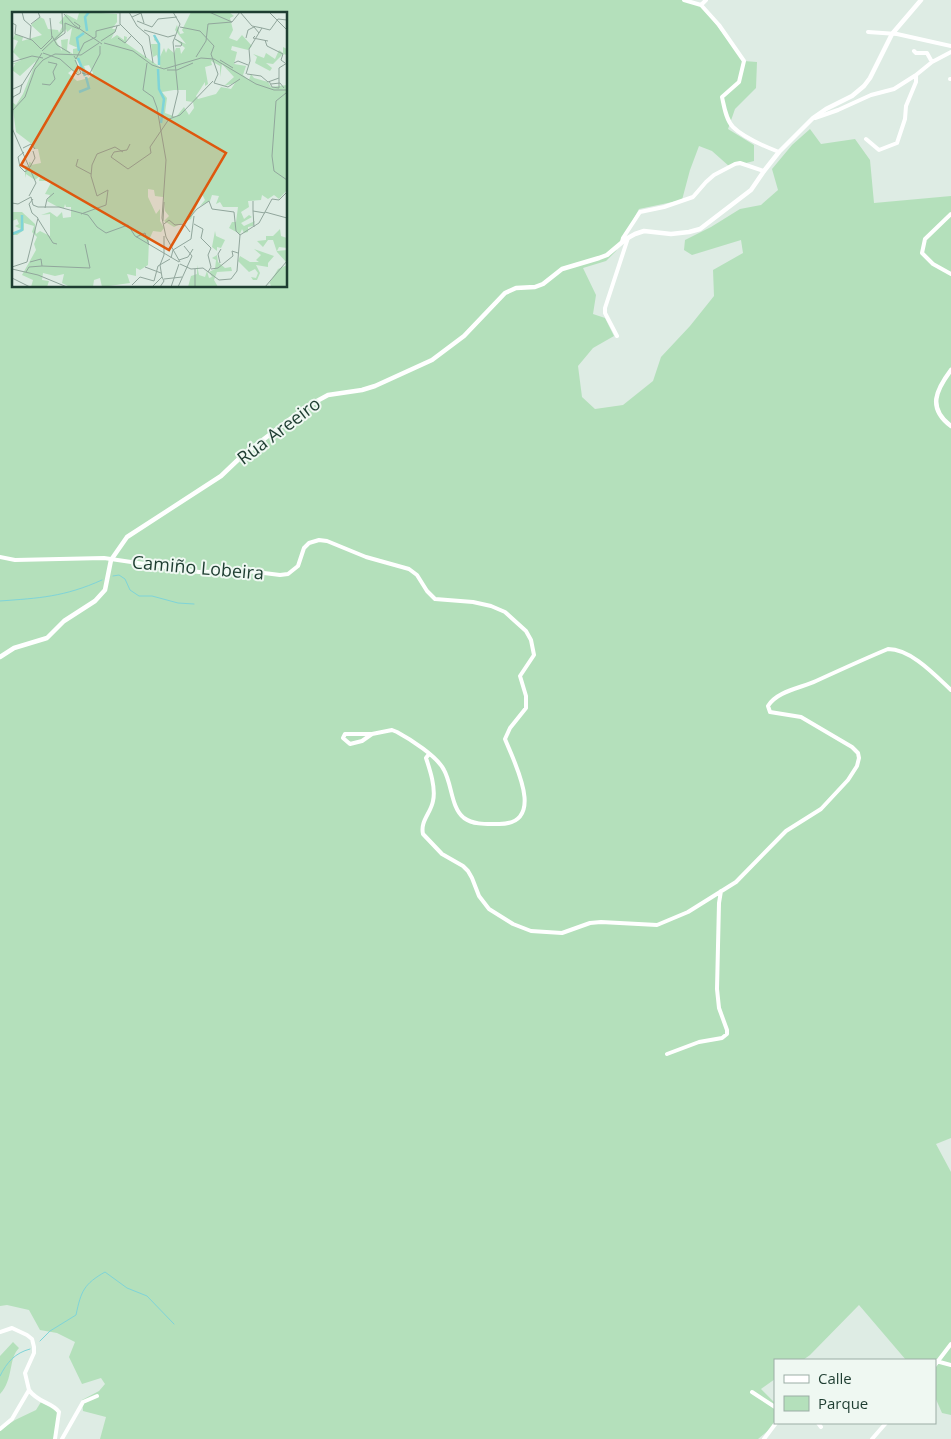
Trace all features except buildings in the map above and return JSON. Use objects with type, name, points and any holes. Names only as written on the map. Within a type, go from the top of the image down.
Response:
[{"type":"street","points":[[684,0],[701,5],[719,25],[744,61],[738,82],[722,97],[724,109],[733,126],[762,145],[779,152]]},
{"type":"street","points":[[701,5],[706,0]]},
{"type":"street","name":"Rúa Areeiro","points":[[0,657],[14,648],[47,638],[64,621],[95,601],[105,590],[111,560],[127,537],[221,476],[243,455],[306,407],[328,395],[375,386],[432,360],[464,336],[510,290],[535,287],[543,284],[562,270],[607,255],[628,238],[644,231],[671,234],[700,229],[751,190],[779,152],[813,118],[852,96],[864,86],[892,34],[921,0]]},
{"type":"street","points":[[868,32],[892,34],[951,46]]},
{"type":"street","points":[[914,51],[916,53],[927,53],[932,62]]},
{"type":"street","name":"Rúa Areeiro","points":[[813,118],[894,88],[916,75],[932,62],[951,52]]},
{"type":"street","points":[[866,139],[879,150],[897,143],[906,106],[916,82],[916,75]]},
{"type":"street","name":"Rúa Areeiro","points":[[622,243],[623,238],[640,212],[664,207],[693,197],[706,182],[729,166],[740,163],[764,170]]},
{"type":"street","points":[[951,214],[925,239],[922,253],[933,264],[951,274]]},
{"type":"street","points":[[616,336],[605,308],[628,238]]},
{"type":"street","points":[[951,370],[939,388],[936,400],[938,412],[951,426]]},
{"type":"street","name":"Camiño Lobeira","points":[[111,560],[199,572],[247,572],[280,575],[288,574],[298,566],[305,546],[312,541],[327,541],[366,557],[409,569],[417,575],[427,591],[436,599],[473,602],[505,612],[526,631],[534,650],[532,660],[520,676],[526,696],[526,708],[510,728],[505,738],[515,759],[525,797],[525,806],[522,814],[513,822],[502,824],[479,823],[465,819],[458,809],[442,766],[429,754],[397,732],[345,734],[343,738],[350,744],[355,744],[372,734]]},
{"type":"street","points":[[0,557],[15,560],[78,558],[104,558],[111,560]]},
{"type":"street","points":[[429,754],[426,758],[434,797],[431,810],[423,822],[423,834],[442,854],[463,866],[472,878],[479,896],[489,909],[513,924],[531,931],[562,933],[590,923],[601,922],[657,925],[688,912],[736,882],[786,830],[821,809],[848,780],[857,766],[858,753],[852,747],[800,718],[770,712],[768,710],[770,703],[795,688],[888,649],[897,649],[908,653],[951,690]]},
{"type":"street","points":[[667,1054],[699,1042],[722,1038],[727,1034],[719,1008],[717,989],[719,903],[721,891]]},
{"type":"street","points":[[0,1332],[16,1328],[32,1339],[34,1353],[25,1373],[29,1390],[36,1398],[59,1412],[55,1439]]},
{"type":"street","points":[[951,1344],[936,1362],[951,1365]]},
{"type":"street","points":[[0,1430],[12,1419],[29,1390]]},
{"type":"street","points":[[752,1392],[774,1406]]},
{"type":"street","points":[[62,1439],[83,1402],[97,1396]]},
{"type":"street","points":[[764,1439],[775,1424]]},
{"type":"street","points":[[872,1439],[885,1424]]},
{"type":"green space","points":[[0,0],[687,0],[701,5],[744,61],[757,62],[756,88],[735,109],[728,129],[754,145],[754,161],[730,167],[712,151],[699,146],[682,200],[639,209],[616,251],[606,261],[583,268],[596,295],[593,314],[605,318],[614,336],[593,348],[578,366],[582,397],[595,409],[623,405],[653,381],[661,357],[690,326],[714,296],[713,270],[743,253],[741,240],[692,255],[684,250],[685,240],[740,209],[761,205],[778,190],[772,169],[792,145],[810,129],[821,144],[855,139],[870,160],[874,203],[951,196],[951,1138],[936,1144],[951,1172],[951,1415],[942,1413],[936,1399],[936,1359],[905,1359],[859,1305],[804,1359],[774,1359],[774,1380],[761,1389],[774,1402],[774,1424],[776,1424],[758,1439],[100,1439],[106,1417],[83,1411],[82,1400],[99,1391],[105,1384],[101,1378],[82,1384],[69,1357],[75,1342],[57,1333],[40,1330],[29,1310],[7,1305],[0,1306]]},
{"type":"green space","points":[[13,1342],[19,1348],[13,1358],[7,1382],[0,1394],[0,1356]]},
{"type":"green space","points":[[41,1402],[59,1412],[55,1439],[0,1439],[0,1430],[36,1410]]},
{"type":"waterway","points":[[113,576],[119,575],[125,579],[130,590],[139,596],[152,596],[178,603],[194,604]]},
{"type":"waterway","points":[[0,601],[40,598],[76,590],[102,580]]},
{"type":"waterway","points":[[40,1341],[50,1331],[76,1315],[84,1289],[92,1280],[105,1272],[127,1288],[147,1296],[174,1324]]},
{"type":"waterway","points":[[0,1376],[12,1359],[30,1349]]}]
